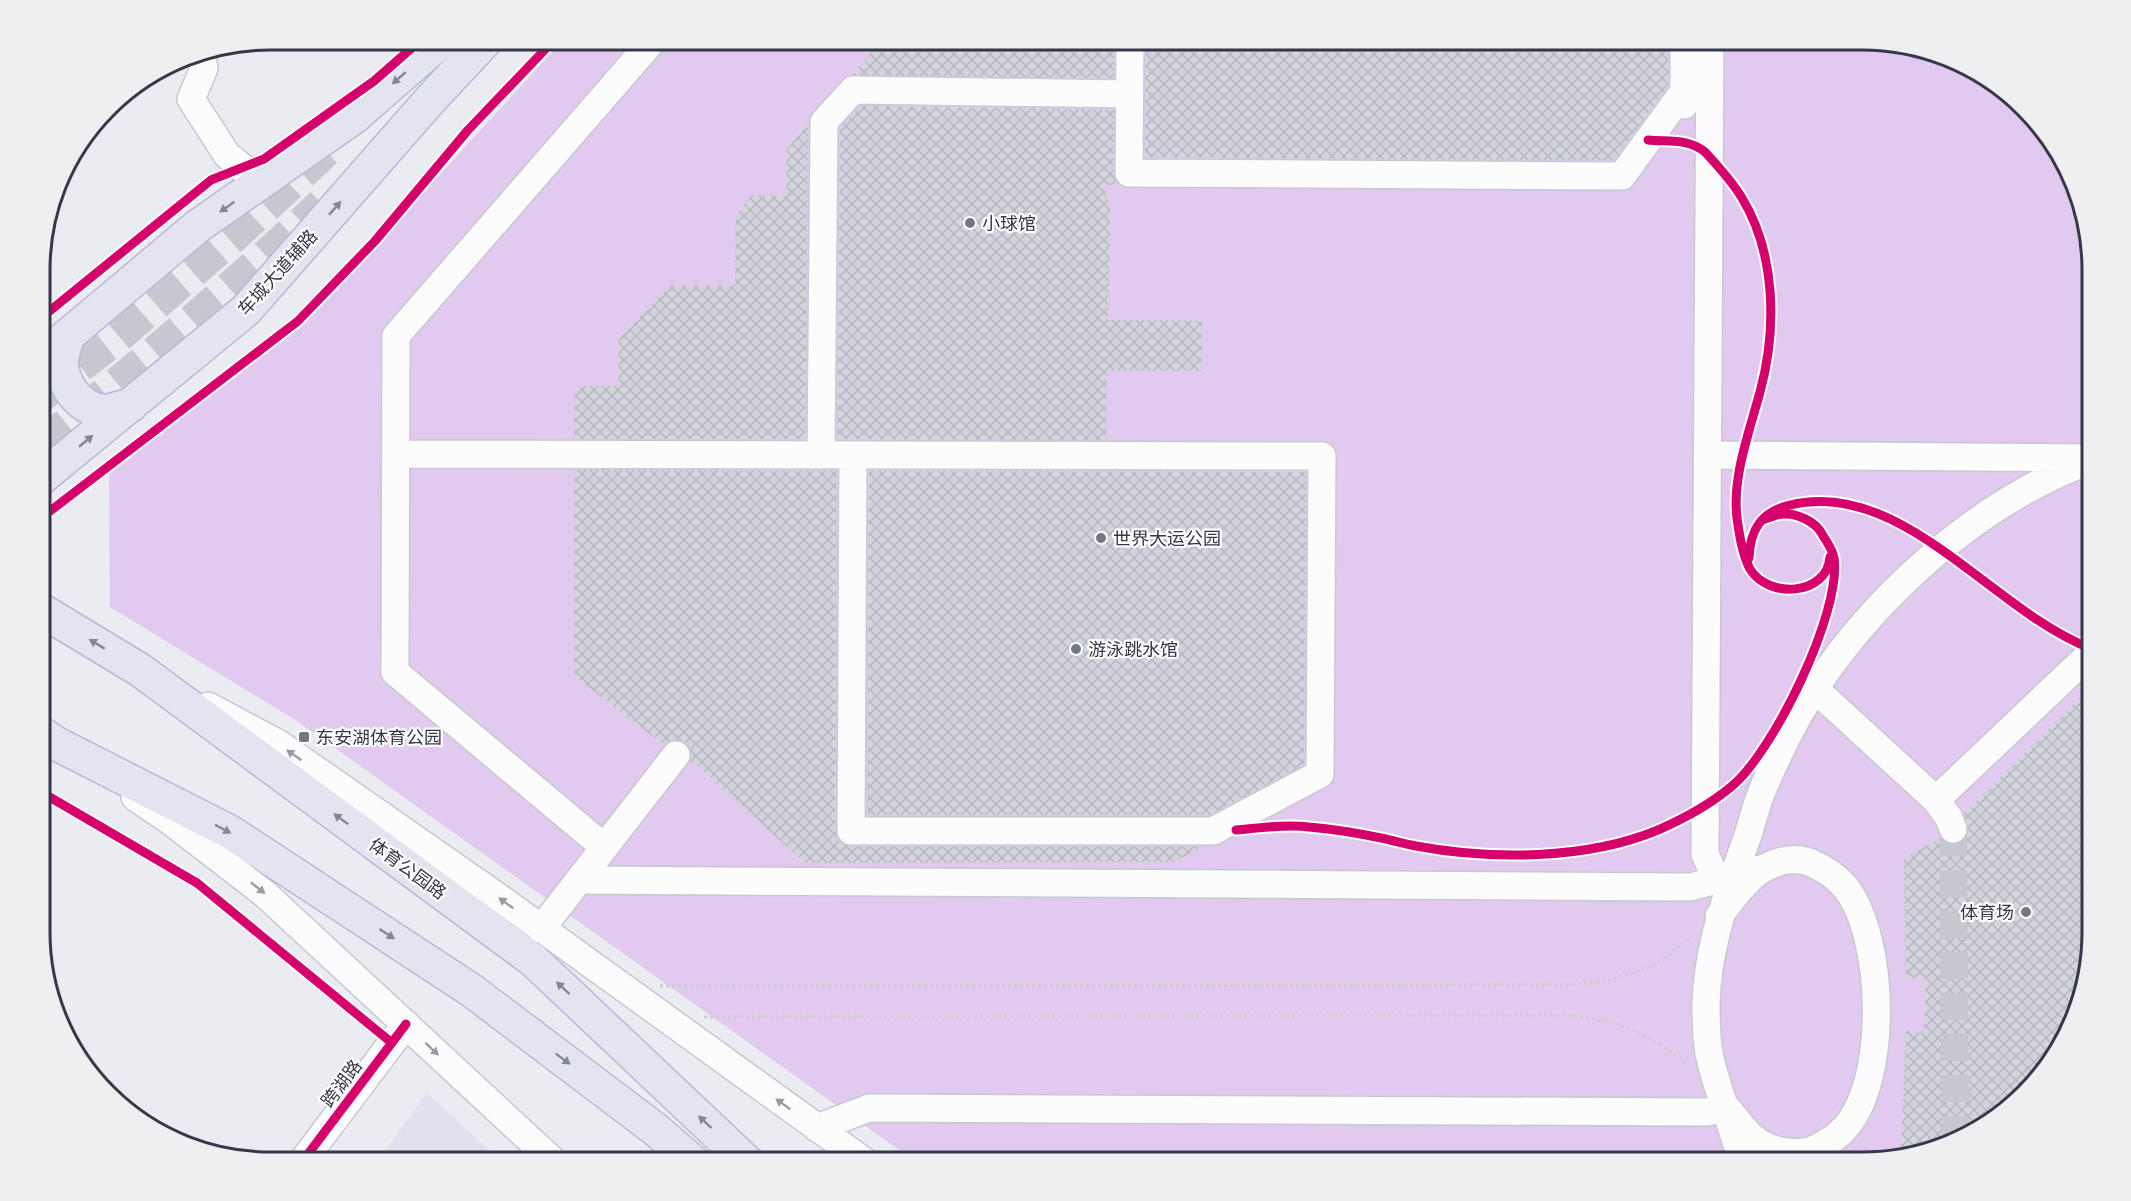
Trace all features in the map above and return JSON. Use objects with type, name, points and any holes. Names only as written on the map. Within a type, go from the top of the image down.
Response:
[{"type":"main road","points":[[50,351],[198,226],[354,117],[430,50]]},
{"type":"main road","name":"车城大道辅路","points":[[50,471],[246,309],[477,50]]},
{"type":"main road","points":[[68,336],[62,354],[62,369],[75,397],[85,405],[104,411],[131,405]]},
{"type":"main road","name":"体育公园路","points":[[50,617],[140,670],[533,960],[736,1152]]},
{"type":"main road","points":[[50,740],[230,832],[471,990],[655,1129],[681,1152]]},
{"type":"street","points":[[604,847],[395,672],[396,336],[644,50]]},
{"type":"street","points":[[1130,50],[1129,173],[1622,176],[1684,98],[1684,50]]},
{"type":"street","points":[[1710,50],[1705,854],[1725,878]]},
{"type":"street","points":[[202,60],[204,68],[191,99],[227,155],[242,167],[257,185]]},
{"type":"street","points":[[821,455],[824,122],[853,90],[1130,94]]},
{"type":"street","points":[[396,454],[1322,456],[1320,774],[1214,831],[851,831],[853,455]]},
{"type":"street","points":[[1708,455],[2082,459]]},
{"type":"street","points":[[1739,1152],[1709,1056],[1706,1004],[1710,957],[1725,878],[1744,846],[1759,800],[1786,738],[1815,690],[1861,626],[1908,577],[1951,541],[2016,496],[2082,464]]},
{"type":"street","points":[[1936,800],[2082,661]]},
{"type":"street","points":[[140,670],[279,744],[851,1152]]},
{"type":"street","points":[[1815,690],[1936,800],[1949,818],[1953,829]]},
{"type":"street","points":[[50,740],[169,820],[265,894],[543,1152]]},
{"type":"street","points":[[541,929],[676,755]]},
{"type":"street","points":[[1744,846],[1745,859],[1749,865],[1766,868]]},
{"type":"street","points":[[579,880],[1690,887],[1766,868],[1781,861],[1801,859],[1835,876],[1848,890],[1863,919],[1872,948],[1876,986],[1876,1030],[1871,1072],[1859,1105],[1845,1129],[1828,1143],[1808,1152]]},
{"type":"street","points":[[1719,916],[1742,887],[1766,868]]},
{"type":"street","name":"跨湖路","points":[[310,1152],[406,1024]]},
{"type":"street","points":[[1726,1107],[1753,1138],[1767,1147],[1784,1152]]},
{"type":"street","points":[[817,1128],[869,1108],[1708,1112],[1726,1107]]},
{"type":"path","points":[[658,986],[1568,985],[1607,981],[1652,966],[1719,916]]},
{"type":"path","points":[[663,1017],[1566,1015],[1597,1019],[1629,1028],[1656,1042],[1689,1065]]},
{"type":"shaded area","name":"世界大运公园","points":[[554,50],[1876,50],[1918,57],[1945,66],[1959,72],[1995,95],[2017,114],[2036,136],[2059,172],[2065,186],[2080,241],[2082,270],[2082,931],[2080,960],[2065,1015],[2059,1029],[2036,1065],[2017,1087],[1995,1106],[1959,1129],[1945,1135],[1890,1150],[1861,1152],[902,1152],[297,721],[110,607],[109,468],[337,287]]},
{"type":"shaded area","points":[[427,1093],[491,1152],[384,1152]]},
{"type":"building","points":[[874,50],[1114,50],[1114,78],[852,75]]},
{"type":"building","points":[[1146,50],[1668,50],[1668,86],[1614,160],[1145,157]]},
{"type":"building","points":[[860,106],[1114,110],[1113,173],[1120,185],[1103,185],[1110,206],[1108,320],[1202,321],[1202,371],[1107,370],[1106,440],[837,439],[840,128]]},
{"type":"building","points":[[808,124],[805,439],[574,439],[574,397],[582,386],[619,386],[619,339],[669,286],[735,286],[736,215],[752,195],[787,196],[787,149]]},
{"type":"building","points":[[574,470],[837,471],[835,831],[837,838],[843,844],[851,847],[1203,847],[1173,862],[805,863],[696,764],[690,762],[691,750],[686,743],[678,739],[664,745],[574,676]]},
{"type":"building","name":"游泳跳水馆","points":[[869,471],[1306,472],[1304,765],[1209,815],[867,815]]},
{"type":"building","name":"体育场","points":[[2082,696],[2082,931],[2080,960],[2065,1015],[2059,1029],[2036,1065],[2017,1087],[1995,1106],[1959,1129],[1932,1140],[1901,1148],[1906,1031],[1924,1033],[1926,979],[1906,977],[1904,858],[1940,838],[1951,845],[1965,840],[1969,831],[1964,814]]},
{"type":"tunnel","points":[[50,389],[114,340],[234,236],[329,148]]},
{"type":"tunnel","points":[[50,438],[184,328],[322,204]]},
{"type":"tunnel","points":[[1953,829],[1956,1130]]},
{"type":"cycle path","points":[[50,311],[211,180],[264,159],[374,81],[409,50]]},
{"type":"cycle path","points":[[50,511],[298,321],[375,241],[468,130],[544,50]]},
{"type":"cycle path","points":[[1648,140],[1692,144],[1705,152],[1742,198],[1762,243],[1770,293],[1769,343],[1766,368],[1742,458],[1736,509],[1742,547],[1750,569],[1758,579],[1770,585],[1782,589],[1796,589],[1819,580],[1826,570],[1830,557]]},
{"type":"cycle path","points":[[1749,558],[1752,539],[1759,524],[1765,517],[1780,508],[1790,505],[1831,502],[1871,511],[1909,529],[2055,631],[2082,644]]},
{"type":"cycle path","points":[[1236,830],[1300,826],[1354,833],[1445,851],[1475,854],[1538,854],[1570,852],[1630,840],[1658,830],[1696,811],[1732,786],[1766,744],[1801,680],[1816,645],[1834,582],[1834,558],[1831,549],[1815,526],[1806,519],[1789,514],[1762,520]]},
{"type":"cycle path","points":[[50,797],[197,883],[392,1043]]},
{"type":"cycle path","points":[[310,1152],[406,1024]]},
{"type":"place","name":"小球馆","points":[[970,223]]},
{"type":"place","name":"世界大运公园","points":[[1101,538]]},
{"type":"place","name":"游泳跳水馆","points":[[1076,649]]},
{"type":"place","name":"东安湖体育公园","points":[[304,737]]},
{"type":"place","name":"体育场","points":[[2026,912]]}]
